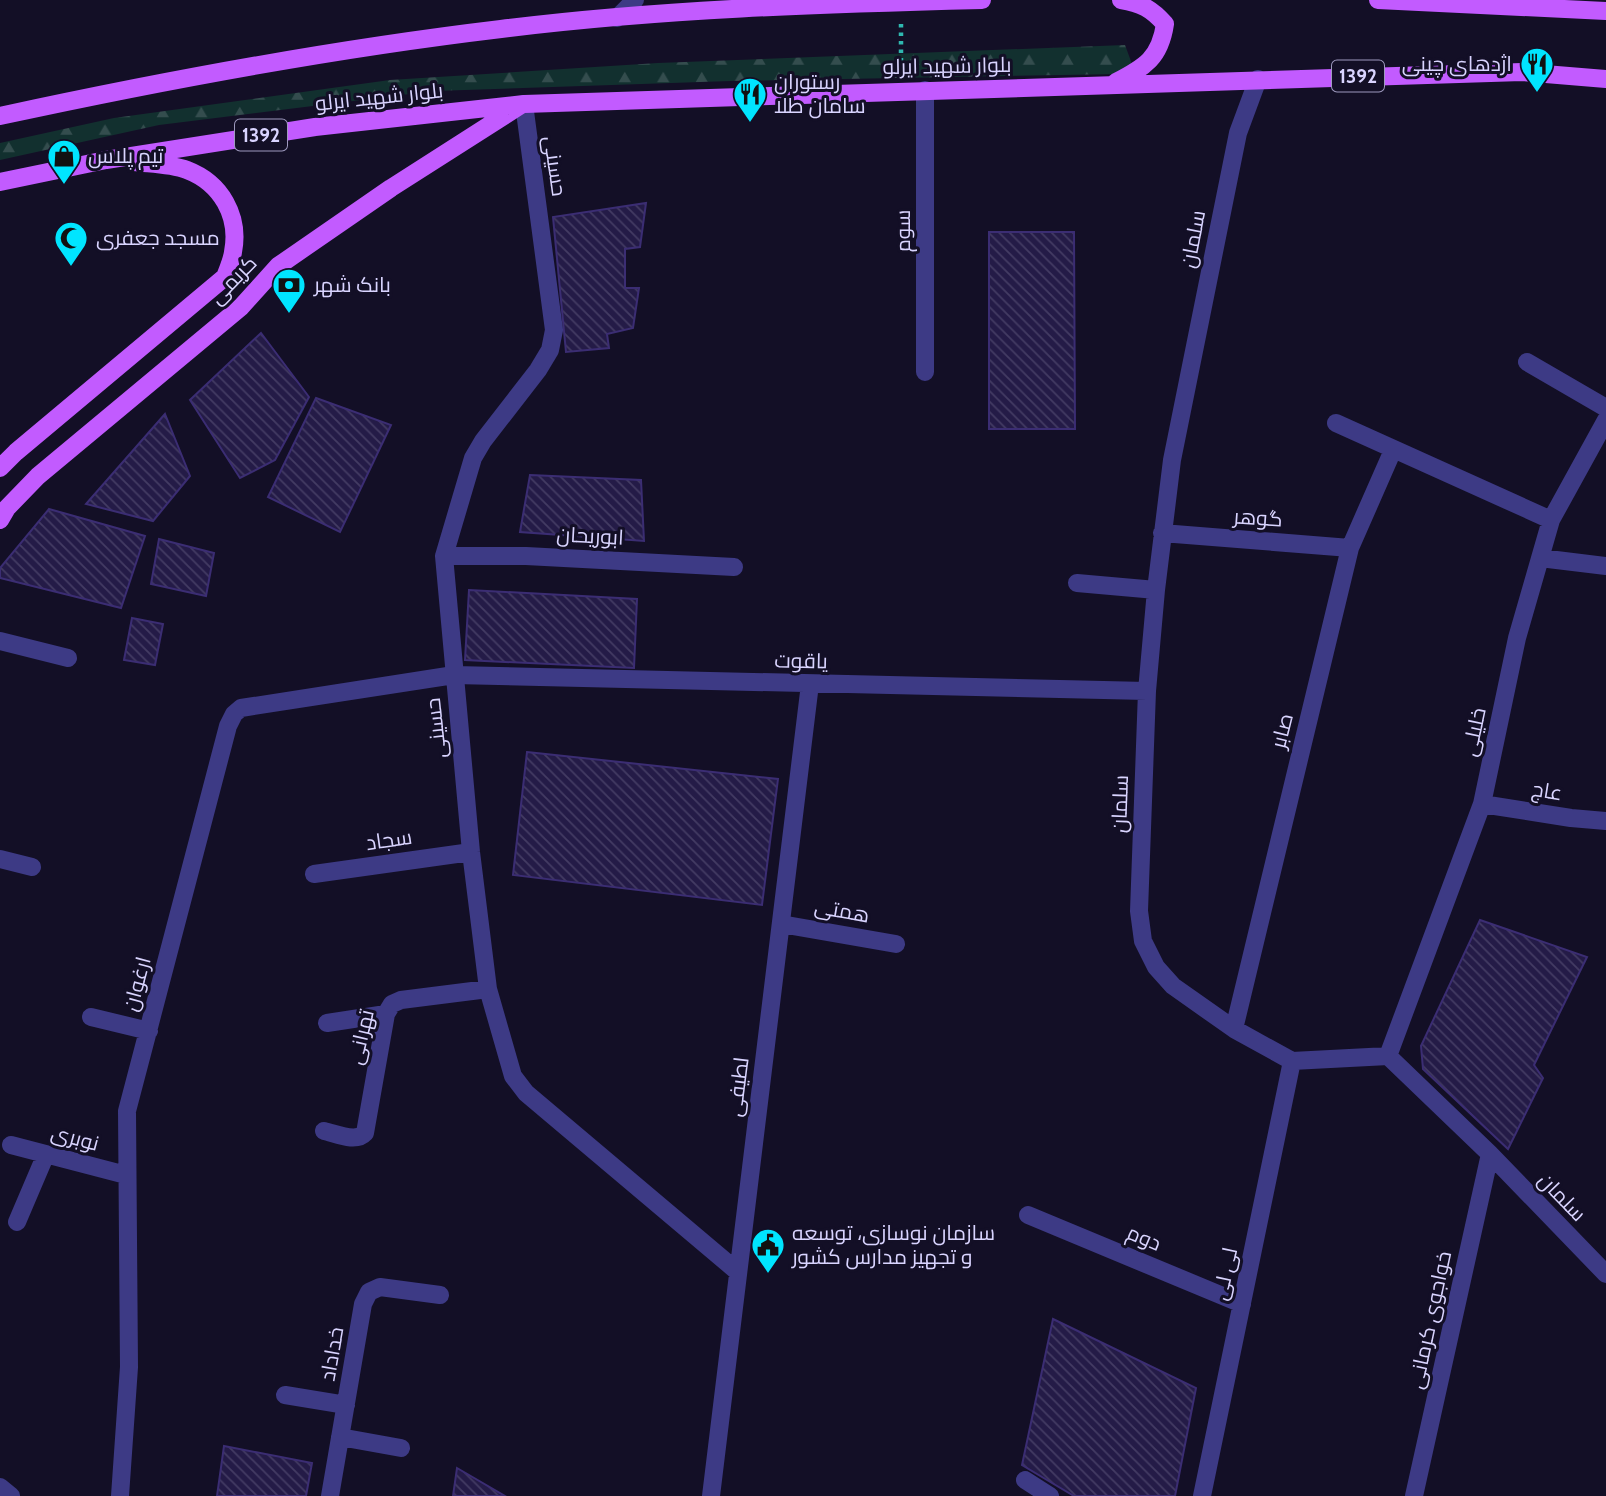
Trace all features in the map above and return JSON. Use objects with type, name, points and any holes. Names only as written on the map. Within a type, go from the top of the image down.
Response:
[{"type":"main road","points":[[0,116],[159,82],[325,54],[501,29],[799,5],[982,0]]},
{"type":"main road","points":[[1110,85],[1140,70],[1155,55],[1162,42],[1165,24],[1154,11],[1135,2],[1121,0]]},
{"type":"main road","points":[[1378,0],[1523,4],[1606,11]]},
{"type":"main road","name":"بلوار شهید ایرلو","points":[[0,182],[106,160],[315,127],[524,104],[1522,72],[1606,79]]},
{"type":"main road","name":"کریمی","points":[[0,520],[7,508],[38,476],[241,307],[278,266],[391,188],[524,104]]},
{"type":"main road","name":"کریمی","points":[[0,468],[225,277],[234,251],[234,223],[226,201],[206,179],[186,169],[106,160]]},
{"type":"street","points":[[617,18],[635,0]]},
{"type":"street","name":"سلمان","points":[[1258,79],[1238,133],[1171,460],[1147,691],[1139,911],[1143,941],[1156,967],[1173,986],[1234,1029],[1292,1061]]},
{"type":"street","name":"سوم","points":[[925,90],[925,372]]},
{"type":"street","name":"حسینی","points":[[524,104],[554,330],[550,351],[472,458],[444,556],[471,852],[488,989],[513,1076],[526,1093],[738,1272]]},
{"type":"street","points":[[1527,362],[1606,408]]},
{"type":"street","name":"خلیلی","points":[[1388,1056],[1482,804],[1517,638],[1551,520],[1606,420]]},
{"type":"street","points":[[1336,423],[1551,520]]},
{"type":"street","name":"صابر","points":[[1234,1029],[1350,548],[1393,450]]},
{"type":"street","name":"گوهر","points":[[1162,533],[1350,548]]},
{"type":"street","name":"ابوریحان","points":[[444,556],[526,556],[734,566]]},
{"type":"street","points":[[1540,558],[1606,566]]},
{"type":"street","points":[[1077,583],[1156,590]]},
{"type":"street","points":[[0,641],[68,659]]},
{"type":"street","name":"یاقوت","points":[[454,676],[1147,691]]},
{"type":"street","name":"ارغوان","points":[[120,1496],[129,1367],[127,1111],[228,726],[234,714],[241,708],[454,676]]},
{"type":"street","name":"لطیفی","points":[[711,1496],[810,684]]},
{"type":"street","name":"عاج","points":[[1482,804],[1606,821]]},
{"type":"street","name":"سجاد","points":[[314,874],[471,852]]},
{"type":"street","points":[[0,859],[32,867]]},
{"type":"street","name":"همتی","points":[[780,924],[896,944]]},
{"type":"street","name":"تهرانی","points":[[324,1131],[357,1139],[365,1133],[386,1014],[392,1004],[401,1000],[488,989]]},
{"type":"street","points":[[327,1023],[386,1014]]},
{"type":"street","points":[[91,1017],[149,1031]]},
{"type":"street","points":[[1292,1061],[1388,1056]]},
{"type":"street","name":"سلمان","points":[[1388,1056],[1490,1154],[1606,1274]]},
{"type":"street","name":"لی لی","points":[[1202,1496],[1292,1061]]},
{"type":"street","name":"نوبری","points":[[11,1145],[126,1175]]},
{"type":"street","points":[[17,1222],[46,1154]]},
{"type":"street","name":"خواجوی کرمانی","points":[[1414,1496],[1490,1154]]},
{"type":"street","name":"دوم","points":[[1028,1214],[1242,1304]]},
{"type":"street","name":"خداداد","points":[[330,1496],[363,1304],[369,1292],[380,1287],[440,1295]]},
{"type":"street","points":[[285,1395],[346,1405]]},
{"type":"street","points":[[340,1437],[401,1448]]},
{"type":"street","points":[[1025,1480],[1050,1496]]},
{"type":"street","points":[[0,1487],[11,1496]]},
{"type":"path","points":[[898,1],[901,90]]},
{"type":"green space","points":[[1125,45],[1132,64],[1120,74],[730,81],[434,91],[159,125],[0,160],[0,143],[114,118],[390,80],[658,63]]},
{"type":"building","points":[[646,203],[640,247],[625,249],[625,288],[639,288],[633,328],[607,334],[609,348],[566,352],[553,217]]},
{"type":"building","points":[[989,232],[1074,232],[1075,429],[989,429]]},
{"type":"building","points":[[261,333],[309,397],[275,460],[240,478],[190,400]]},
{"type":"building","points":[[316,398],[391,425],[340,532],[268,497]]},
{"type":"building","points":[[165,414],[190,476],[153,521],[86,504]]},
{"type":"building","points":[[530,475],[641,480],[644,541],[520,532]]},
{"type":"building","points":[[49,509],[145,536],[121,608],[0,578],[0,568]]},
{"type":"building","points":[[159,539],[214,553],[206,596],[151,584]]},
{"type":"building","points":[[469,590],[637,599],[634,668],[465,660]]},
{"type":"building","points":[[132,618],[163,624],[155,665],[124,660]]},
{"type":"building","points":[[527,752],[778,779],[762,905],[513,875]]},
{"type":"building","points":[[1480,920],[1587,957],[1534,1065],[1543,1078],[1508,1149],[1423,1069],[1421,1046]]},
{"type":"building","points":[[1053,1319],[1196,1388],[1175,1496],[1074,1496],[1022,1465]]},
{"type":"building","points":[[224,1446],[312,1463],[306,1496],[217,1496]]},
{"type":"building","points":[[457,1468],[505,1496],[453,1496]]},
{"type":"place","name":"اژدهای چینی","points":[[1537,94]]},
{"type":"place","name":"رستوران سامان طلا","points":[[750,124]]},
{"type":"place","name":"تیم پلاس","points":[[64,186]]},
{"type":"place","name":"مسجد جعفری","points":[[71,268]]},
{"type":"place","name":"بانک شهر","points":[[289,315]]},
{"type":"place","name":"سازمان نوسازی، توسعه و تجهیز مدارس کشور","points":[[768,1275]]}]
